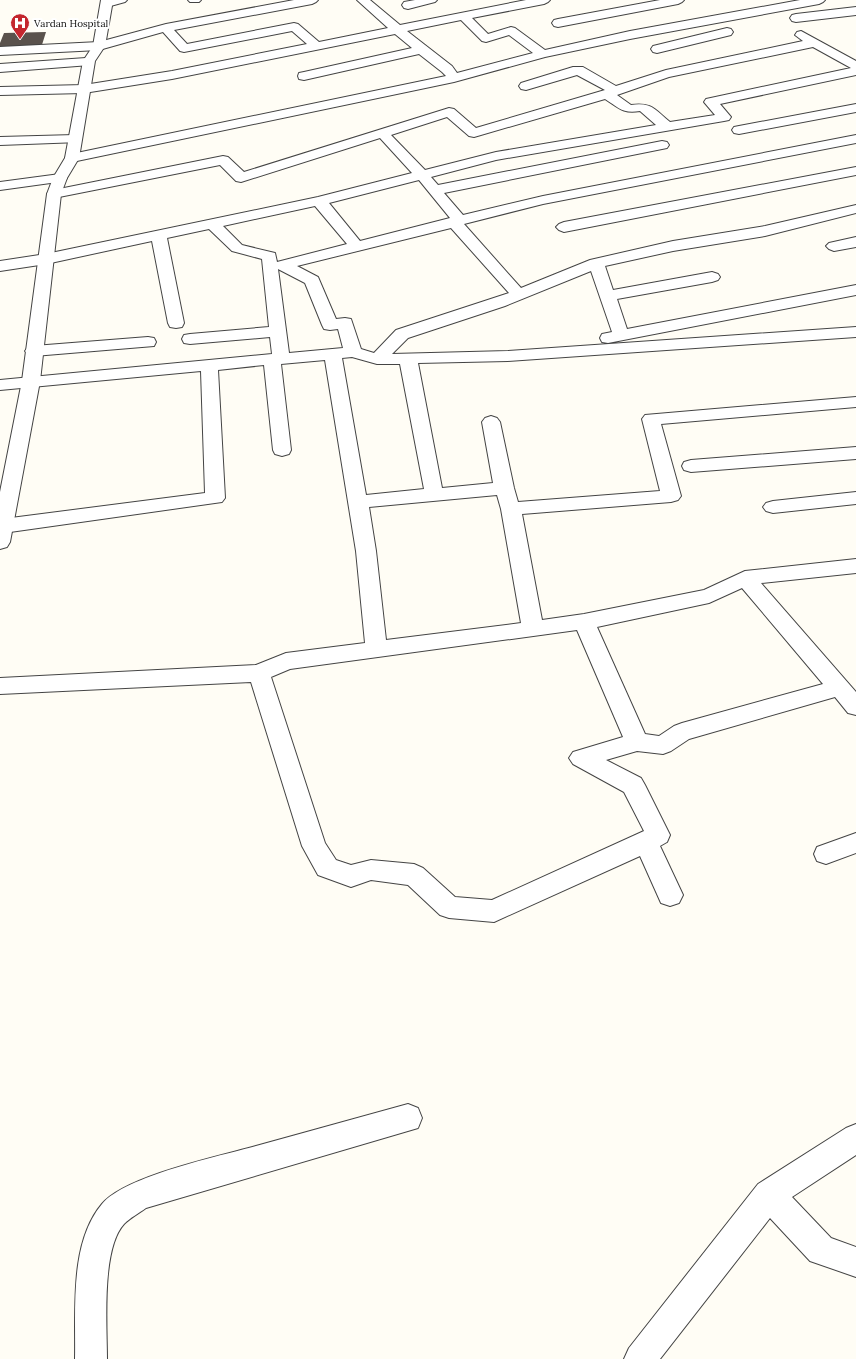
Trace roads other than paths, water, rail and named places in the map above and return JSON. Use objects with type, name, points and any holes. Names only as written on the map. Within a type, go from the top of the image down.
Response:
[{"type":"street","points":[[239,0],[254,11]]},
{"type":"street","points":[[0,51],[100,46],[166,28],[312,0]]},
{"type":"street","points":[[363,0],[421,50],[447,69],[454,78]]},
{"type":"street","points":[[408,4],[431,0]]},
{"type":"street","points":[[0,91],[84,89],[172,75],[544,0]]},
{"type":"street","points":[[558,23],[678,0]]},
{"type":"street","points":[[748,0],[763,12],[856,66]]},
{"type":"street","points":[[72,158],[454,78],[543,54],[630,35],[763,12],[819,0]]},
{"type":"street","points":[[111,1],[100,46],[89,61],[72,158],[60,178],[54,194],[31,381],[2,534],[215,498],[209,365]]},
{"type":"street","points":[[782,22],[856,10]]},
{"type":"street","points":[[463,16],[486,38],[511,31],[543,54]]},
{"type":"street","points":[[166,28],[184,48],[294,27],[317,46]]},
{"type":"street","points":[[630,35],[652,50],[739,29]]},
{"type":"street","points":[[474,133],[611,93],[666,74],[814,43]]},
{"type":"street","points":[[657,49],[692,69]]},
{"type":"street","points":[[304,76],[421,50]]},
{"type":"street","points":[[0,68],[89,61]]},
{"type":"street","points":[[526,86],[578,70],[611,93],[629,109],[643,107],[666,127]]},
{"type":"street","points":[[0,266],[46,259],[319,201],[496,156],[724,117],[711,102],[856,71]]},
{"type":"street","points":[[739,130],[856,108]]},
{"type":"street","points":[[54,194],[223,160],[241,178],[449,112],[474,133],[543,200]]},
{"type":"street","points":[[382,133],[435,190],[457,221],[519,295]]},
{"type":"street","points":[[0,141],[75,139]]},
{"type":"street","points":[[353,352],[346,323],[330,325],[312,280],[283,265],[543,200],[739,160],[856,139]]},
{"type":"street","points":[[435,190],[662,145]]},
{"type":"street","points":[[739,160],[769,186]]},
{"type":"street","points":[[564,227],[769,186],[856,171]]},
{"type":"street","points":[[0,186],[60,178]]},
{"type":"street","points":[[319,201],[356,246]]},
{"type":"street","points":[[377,359],[402,334],[499,303],[596,263],[673,246],[765,231],[856,209]]},
{"type":"street","points":[[212,224],[237,248],[269,256],[278,331],[276,359],[282,450]]},
{"type":"street","points":[[160,235],[176,323]]},
{"type":"street","points":[[834,246],[856,242]]},
{"type":"street","points":[[596,263],[621,335]]},
{"type":"street","points":[[608,296],[712,276]]},
{"type":"street","points":[[508,356],[856,290]]},
{"type":"street","points":[[190,338],[278,331]]},
{"type":"street","points":[[0,385],[353,352],[377,359],[508,356],[856,332]]},
{"type":"street","points":[[34,351],[148,342]]},
{"type":"street","points":[[333,354],[366,551],[376,650]]},
{"type":"street","points":[[408,358],[434,494]]},
{"type":"street","points":[[511,509],[671,496],[651,419],[856,402]]},
{"type":"street","points":[[491,422],[504,488],[511,509],[533,629]]},
{"type":"street","points":[[692,466],[856,453]]},
{"type":"street","points":[[358,502],[504,488]]},
{"type":"street","points":[[773,507],[856,498]]},
{"type":"street","points":[[0,686],[259,672],[286,661],[584,622],[709,596],[744,578],[856,566]]},
{"type":"street","points":[[259,672],[314,846],[327,868],[351,876],[371,870],[414,875],[449,907],[494,911],[646,842],[658,835],[633,785],[580,758],[637,742],[663,745],[682,732],[849,695],[744,578]]},
{"type":"street","points":[[584,622],[637,742]]},
{"type":"street","points":[[646,842],[670,895]]},
{"type":"street","points":[[826,854],[856,843]]},
{"type":"street","points":[[90,1359],[92,1275],[100,1236],[113,1214],[138,1196],[188,1180],[408,1118]]},
{"type":"street","points":[[640,1359],[769,1194],[856,1138]]},
{"type":"street","points":[[769,1194],[821,1250],[856,1262]]},
{"type":"place","name":"Vardan Hospital","points":[[20,40]]}]
